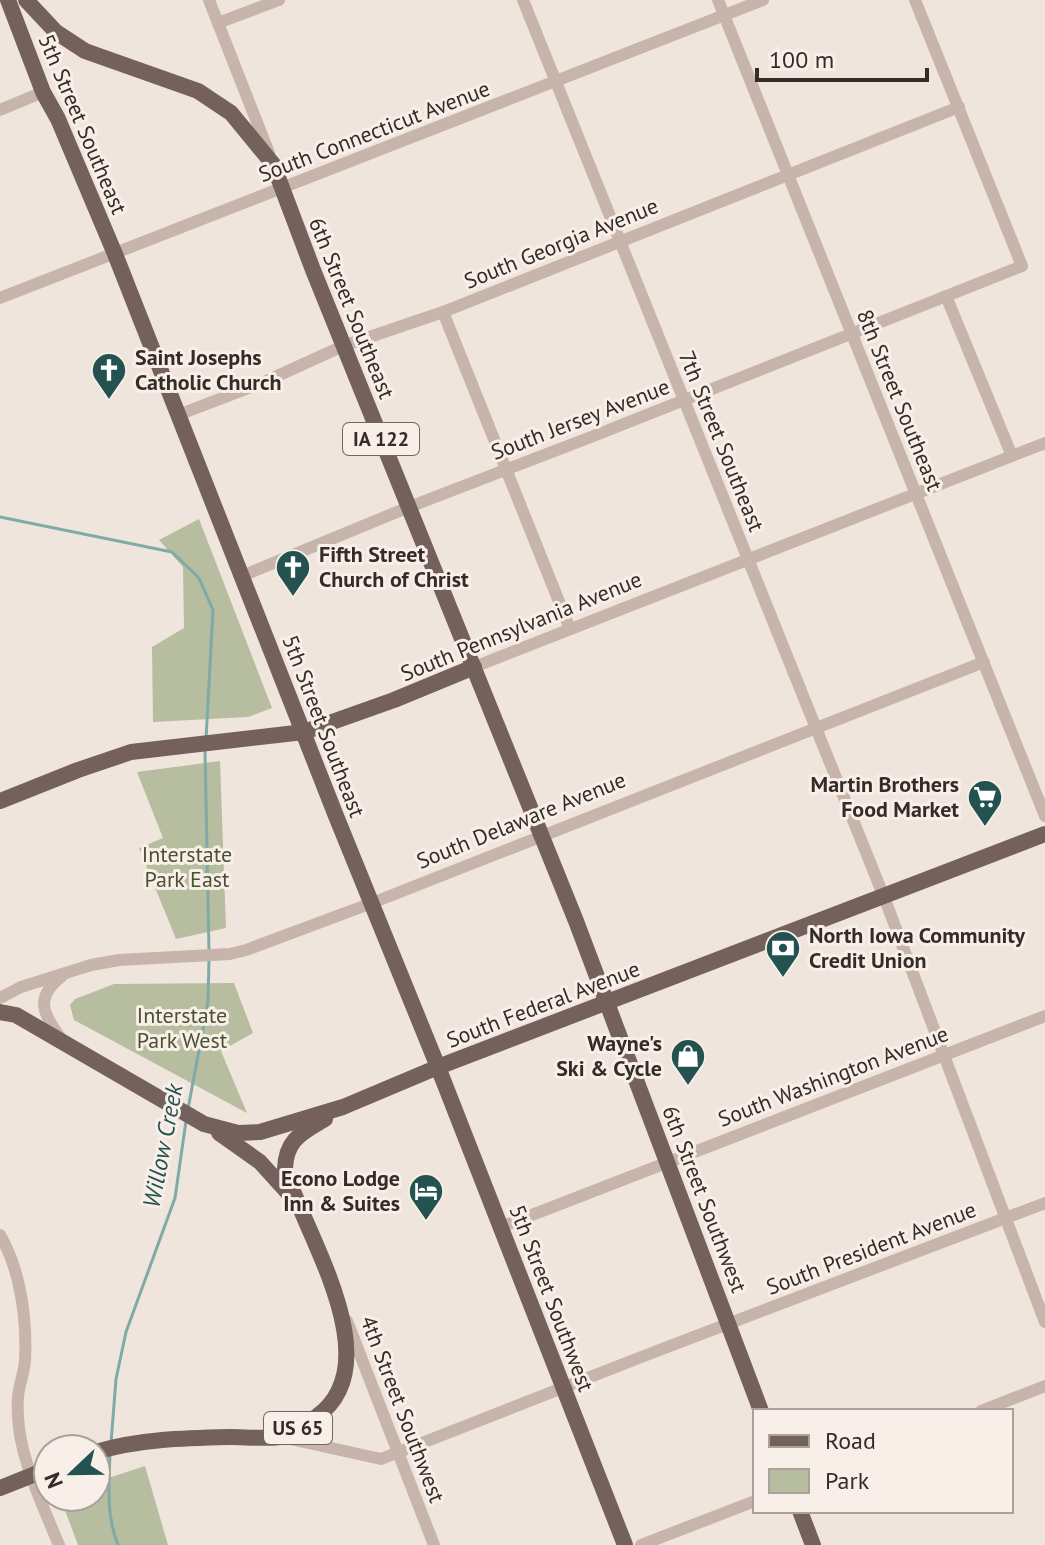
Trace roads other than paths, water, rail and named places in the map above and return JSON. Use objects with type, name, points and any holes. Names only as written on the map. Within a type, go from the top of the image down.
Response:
[{"type":"main road","name":"5th Street Southeast","points":[[8,0],[43,92],[58,119],[115,254],[438,1067]]},
{"type":"main road","name":"6th Street Southeast","points":[[26,0],[56,32],[85,51],[198,91],[215,101],[231,113],[273,164],[343,346],[608,1002]]},
{"type":"main road","name":"South Pennsylvania Avenue","points":[[0,801],[131,752],[304,732],[474,667]]},
{"type":"main road","name":"South Federal Avenue","points":[[64,1042],[204,1124],[238,1133],[260,1132],[343,1107],[438,1067],[1045,834]]},
{"type":"main road","name":"6th Street Southwest","points":[[608,1002],[760,1409]]},
{"type":"main road","name":"US 65","points":[[0,1012],[16,1015],[64,1042]]},
{"type":"main road","name":"5th Street Southwest","points":[[438,1067],[625,1545]]},
{"type":"main road","name":"US 65","points":[[112,1448],[138,1442],[281,1437],[322,1413],[336,1398],[345,1376],[348,1351],[334,1288],[285,1169],[286,1158],[296,1137],[343,1107]]},
{"type":"main road","points":[[204,1124],[260,1162],[302,1211]]},
{"type":"main road","points":[[0,1488],[32,1475]]},
{"type":"main road","points":[[801,1513],[813,1545]]},
{"type":"street","name":"6th Street Southeast","points":[[209,0],[273,164]]},
{"type":"street","points":[[218,23],[279,0]]},
{"type":"street","name":"7th Street Southeast","points":[[523,0],[884,897],[1045,1322]]},
{"type":"street","name":"8th Street Southeast","points":[[718,0],[1045,816]]},
{"type":"street","name":"South Connecticut Avenue","points":[[0,298],[763,0]]},
{"type":"street","points":[[915,0],[959,107]]},
{"type":"street","points":[[0,110],[43,92]]},
{"type":"street","name":"South Georgia Avenue","points":[[178,415],[264,382],[343,346],[443,312],[959,107]]},
{"type":"street","name":"South Jersey Avenue","points":[[242,576],[409,507],[1022,266],[959,107]]},
{"type":"street","points":[[946,296],[1012,456]]},
{"type":"street","points":[[443,312],[570,629]]},
{"type":"street","name":"South Pennsylvania Avenue","points":[[474,667],[1045,443]]},
{"type":"street","name":"South Delaware Avenue","points":[[0,998],[32,983],[91,965],[119,960],[230,954],[372,903],[984,662]]},
{"type":"street","points":[[64,1042],[50,1024],[43,1004],[52,984],[65,974]]},
{"type":"street","name":"South Washington Avenue","points":[[501,1227],[1045,1016]]},
{"type":"street","name":"South President Avenue","points":[[399,1452],[1045,1203]]},
{"type":"street","points":[[0,1235],[19,1287],[25,1363],[18,1399],[20,1431],[32,1475]]},
{"type":"street","name":"4th Street Southwest","points":[[334,1288],[434,1545]]},
{"type":"street","points":[[986,1409],[1045,1386]]},
{"type":"street","points":[[281,1437],[381,1459],[399,1452]]},
{"type":"street","points":[[641,1545],[753,1502]]},
{"type":"street","points":[[47,1513],[59,1545]]},
{"type":"waterway","name":"Willow Creek","points":[[0,517],[172,552],[199,578],[213,610],[206,739]]},
{"type":"waterway","name":"Willow Creek","points":[[205,751],[209,951]]},
{"type":"waterway","name":"Willow Creek","points":[[188,1109],[208,1002],[209,959]]},
{"type":"waterway","name":"Willow Creek","points":[[112,1433],[116,1379],[126,1332],[175,1198],[186,1121]]},
{"type":"waterway","name":"Willow Creek","points":[[110,1513],[118,1545]]},
{"type":"place","name":"Saint Josephs Catholic Church","points":[[109,401]]},
{"type":"place","name":"Fifth Street Church of Christ","points":[[293,598]]},
{"type":"place","name":"Martin Brothers Food Market","points":[[985,828]]},
{"type":"place","name":"North Iowa Community Credit Union","points":[[783,979]]},
{"type":"place","name":"Wayne's Ski & Cycle","points":[[688,1087]]},
{"type":"place","name":"Econo Lodge Inn & Suites","points":[[426,1222]]},
{"type":"park label","name":"Interstate Park East","points":[[187,866]]},
{"type":"park label","name":"Interstate Park West","points":[[182,1028]]}]
